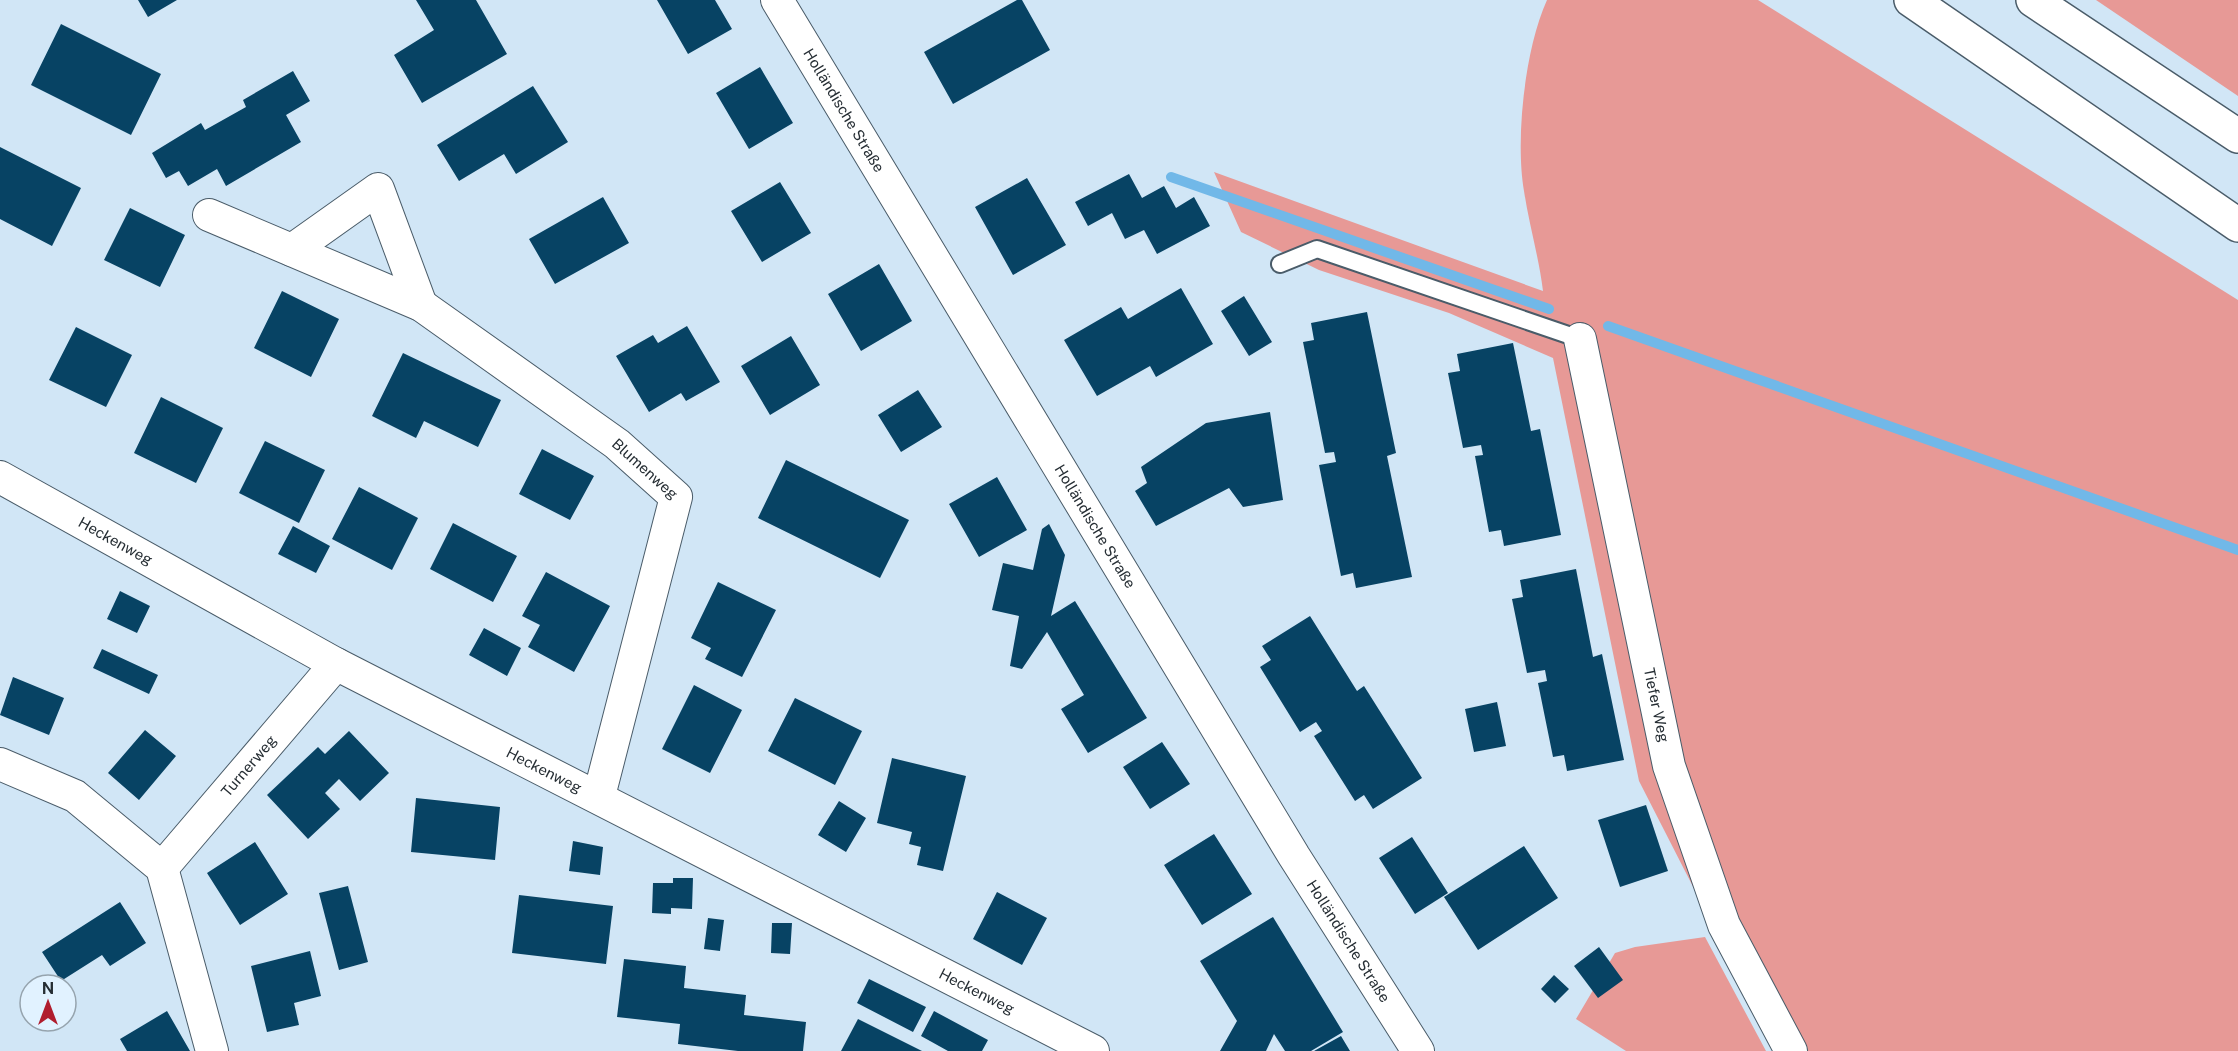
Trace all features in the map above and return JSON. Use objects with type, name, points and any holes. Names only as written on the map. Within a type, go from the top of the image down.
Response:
[{"type":"highway","points":[[1911,0],[2238,225]]},
{"type":"highway","points":[[2032,0],[2238,136]]},
{"type":"street","name":"Holländische Straße","points":[[777,0],[1294,856],[1418,1051]]},
{"type":"street","points":[[292,250],[378,189],[421,304]]},
{"type":"street","name":"Blumenweg","points":[[209,215],[421,304],[617,444],[676,497],[599,796]]},
{"type":"street","name":"Tiefer Weg","points":[[1580,339],[1669,766],[1724,925],[1791,1051]]},
{"type":"street","name":"Heckenweg","points":[[0,477],[336,664],[599,796],[1093,1051]]},
{"type":"street","name":"Turnerweg","points":[[162,868],[336,664]]},
{"type":"street","points":[[0,764],[75,796],[162,868],[212,1051]]},
{"type":"lane","points":[[1280,264],[1317,249],[1580,339]]},
{"type":"shaded area","points":[[1547,0],[1758,0],[2238,300],[2238,1051],[1777,1051],[1639,781],[1553,358],[1449,313],[1319,270],[1241,232],[1214,172],[1543,291],[1524,191],[1521,146],[1528,68],[1539,20]]},
{"type":"shaded area","points":[[2096,0],[2238,0],[2238,96]]},
{"type":"shaded area","points":[[1705,937],[1766,1051],[1626,1051],[1576,1019],[1615,953],[1635,947]]},
{"type":"building","points":[[138,0],[177,0],[148,17]]},
{"type":"building","points":[[416,0],[476,0],[507,54],[422,103],[394,55],[434,30]]},
{"type":"building","points":[[657,0],[715,0],[732,29],[688,54]]},
{"type":"building","points":[[1017,0],[1022,0],[1050,50],[953,104],[924,52]]},
{"type":"building","points":[[61,24],[161,74],[131,135],[31,85]]},
{"type":"building","points":[[760,67],[793,123],[749,149],[716,93]]},
{"type":"building","points":[[293,71],[310,101],[286,115],[301,142],[226,186],[217,169],[188,186],[179,171],[166,178],[152,153],[201,123],[205,130],[246,107],[243,100]]},
{"type":"building","points":[[533,86],[568,142],[516,174],[504,154],[459,181],[437,145]]},
{"type":"building","points":[[0,147],[81,188],[52,246],[0,219]]},
{"type":"building","points":[[1129,174],[1142,198],[1164,186],[1176,208],[1194,197],[1210,226],[1157,254],[1144,230],[1125,239],[1112,213],[1088,226],[1075,202]]},
{"type":"building","points":[[1027,178],[1066,245],[1013,275],[975,207]]},
{"type":"building","points":[[780,182],[811,233],[762,262],[731,211]]},
{"type":"building","points":[[603,197],[629,243],[555,284],[529,239]]},
{"type":"building","points":[[130,208],[185,235],[160,287],[104,260]]},
{"type":"building","points":[[879,264],[912,321],[861,351],[828,294]]},
{"type":"building","points":[[1181,288],[1213,344],[1156,377],[1150,366],[1097,396],[1064,340],[1121,307],[1128,319]]},
{"type":"building","points":[[282,291],[339,319],[311,377],[254,348]]},
{"type":"building","points":[[1244,296],[1272,342],[1249,356],[1221,311]]},
{"type":"building","points":[[1367,312],[1396,453],[1387,456],[1412,577],[1356,588],[1353,573],[1341,576],[1319,465],[1336,462],[1334,452],[1325,453],[1303,342],[1314,340],[1311,323]]},
{"type":"building","points":[[687,326],[720,382],[686,401],[681,393],[649,412],[616,356],[653,335],[658,343]]},
{"type":"building","points":[[76,327],[132,355],[106,407],[49,380]]},
{"type":"building","points":[[791,336],[820,385],[770,415],[741,366]]},
{"type":"building","points":[[1513,343],[1531,431],[1540,429],[1561,535],[1504,546],[1501,530],[1489,532],[1475,456],[1483,455],[1481,445],[1463,448],[1448,373],[1460,371],[1457,354]]},
{"type":"building","points":[[403,353],[501,400],[478,447],[424,421],[416,438],[372,416]]},
{"type":"building","points":[[918,390],[942,427],[901,452],[878,415]]},
{"type":"building","points":[[161,397],[223,428],[196,483],[134,453]]},
{"type":"building","points":[[1270,412],[1283,500],[1243,507],[1229,488],[1156,526],[1135,491],[1147,483],[1141,467],[1206,423]]},
{"type":"building","points":[[265,441],[325,470],[299,523],[239,493]]},
{"type":"building","points":[[542,449],[594,476],[570,520],[519,494]]},
{"type":"building","points":[[786,460],[909,520],[880,578],[758,518]]},
{"type":"building","points":[[997,477],[1027,530],[979,557],[949,504]]},
{"type":"building","points":[[359,487],[418,518],[392,570],[332,539]]},
{"type":"building","points":[[453,523],[517,556],[493,602],[430,569]]},
{"type":"building","points":[[1049,524],[1065,555],[1051,616],[1075,601],[1147,718],[1088,753],[1061,709],[1084,695],[1047,632],[1022,669],[1010,666],[1019,616],[992,610],[1003,563],[1033,570],[1042,529]]},
{"type":"building","points":[[293,526],[330,546],[316,573],[278,554]]},
{"type":"building","points":[[1576,569],[1593,657],[1602,654],[1624,760],[1567,771],[1564,755],[1553,757],[1538,683],[1547,681],[1545,670],[1527,673],[1512,599],[1523,597],[1520,580]]},
{"type":"building","points":[[546,572],[610,606],[574,672],[528,647],[540,625],[522,616]]},
{"type":"building","points":[[718,582],[776,610],[742,677],[705,659],[711,648],[691,638]]},
{"type":"building","points":[[120,591],[150,606],[137,633],[107,619]]},
{"type":"building","points":[[1310,616],[1357,691],[1364,686],[1422,778],[1373,809],[1364,795],[1355,801],[1314,736],[1322,731],[1316,722],[1300,732],[1260,667],[1271,660],[1262,646]]},
{"type":"building","points":[[484,628],[521,648],[507,676],[469,655]]},
{"type":"building","points":[[102,649],[158,675],[149,694],[93,668]]},
{"type":"building","points":[[13,677],[64,698],[49,735],[0,715]]},
{"type":"building","points":[[694,685],[742,710],[710,773],[662,749]]},
{"type":"building","points":[[795,698],[862,731],[835,785],[768,751]]},
{"type":"building","points":[[1497,702],[1506,746],[1474,752],[1465,709]]},
{"type":"building","points":[[145,730],[176,756],[139,800],[108,773]]},
{"type":"building","points":[[349,731],[389,773],[360,801],[339,779],[325,793],[340,809],[308,839],[267,795],[318,747],[325,754]]},
{"type":"building","points":[[1162,742],[1190,784],[1150,809],[1123,767]]},
{"type":"building","points":[[892,758],[966,776],[943,871],[917,865],[921,847],[909,844],[912,832],[877,823]]},
{"type":"building","points":[[416,798],[500,807],[495,860],[411,852]]},
{"type":"building","points":[[839,801],[866,818],[846,852],[818,835]]},
{"type":"building","points":[[1646,805],[1668,871],[1620,887],[1598,820]]},
{"type":"building","points":[[1214,834],[1252,894],[1202,925],[1164,865]]},
{"type":"building","points":[[1412,837],[1448,893],[1415,914],[1379,858]]},
{"type":"building","points":[[573,841],[603,847],[600,875],[569,871]]},
{"type":"building","points":[[255,842],[288,894],[240,925],[207,873]]},
{"type":"building","points":[[1524,846],[1558,898],[1478,950],[1444,897]]},
{"type":"building","points":[[673,878],[693,878],[692,909],[671,908],[671,914],[652,913],[653,883],[673,883]]},
{"type":"building","points":[[348,886],[368,962],[339,970],[319,893]]},
{"type":"building","points":[[997,892],[1047,918],[1022,965],[973,939]]},
{"type":"building","points":[[519,895],[613,906],[606,964],[512,953]]},
{"type":"building","points":[[120,902],[146,943],[110,966],[102,955],[74,973],[56,973],[42,952]]},
{"type":"building","points":[[1273,917],[1343,1032],[1311,1051],[1285,1051],[1274,1034],[1266,1051],[1220,1051],[1237,1021],[1200,961]]},
{"type":"building","points":[[708,918],[724,920],[720,951],[704,949]]},
{"type":"building","points":[[772,923],[792,923],[790,954],[771,953]]},
{"type":"building","points":[[1599,947],[1623,980],[1598,998],[1574,966]]},
{"type":"building","points":[[310,951],[321,996],[294,1003],[299,1025],[267,1032],[251,966]]},
{"type":"building","points":[[624,959],[686,966],[684,988],[746,995],[744,1015],[806,1022],[803,1051],[738,1051],[678,1044],[680,1024],[617,1017]]},
{"type":"building","points":[[1554,975],[1569,989],[1555,1003],[1541,989]]},
{"type":"building","points":[[869,979],[926,1007],[913,1032],[857,1003]]},
{"type":"building","points":[[167,1011],[190,1051],[127,1051],[120,1039]]},
{"type":"building","points":[[934,1011],[988,1040],[982,1051],[948,1051],[921,1036]]},
{"type":"building","points":[[858,1019],[922,1051],[841,1051]]},
{"type":"building","points":[[1341,1036],[1350,1051],[1314,1051]]},
{"type":"waterway","points":[[1171,177],[1549,309]]},
{"type":"waterway","points":[[1608,326],[2238,550]]}]
